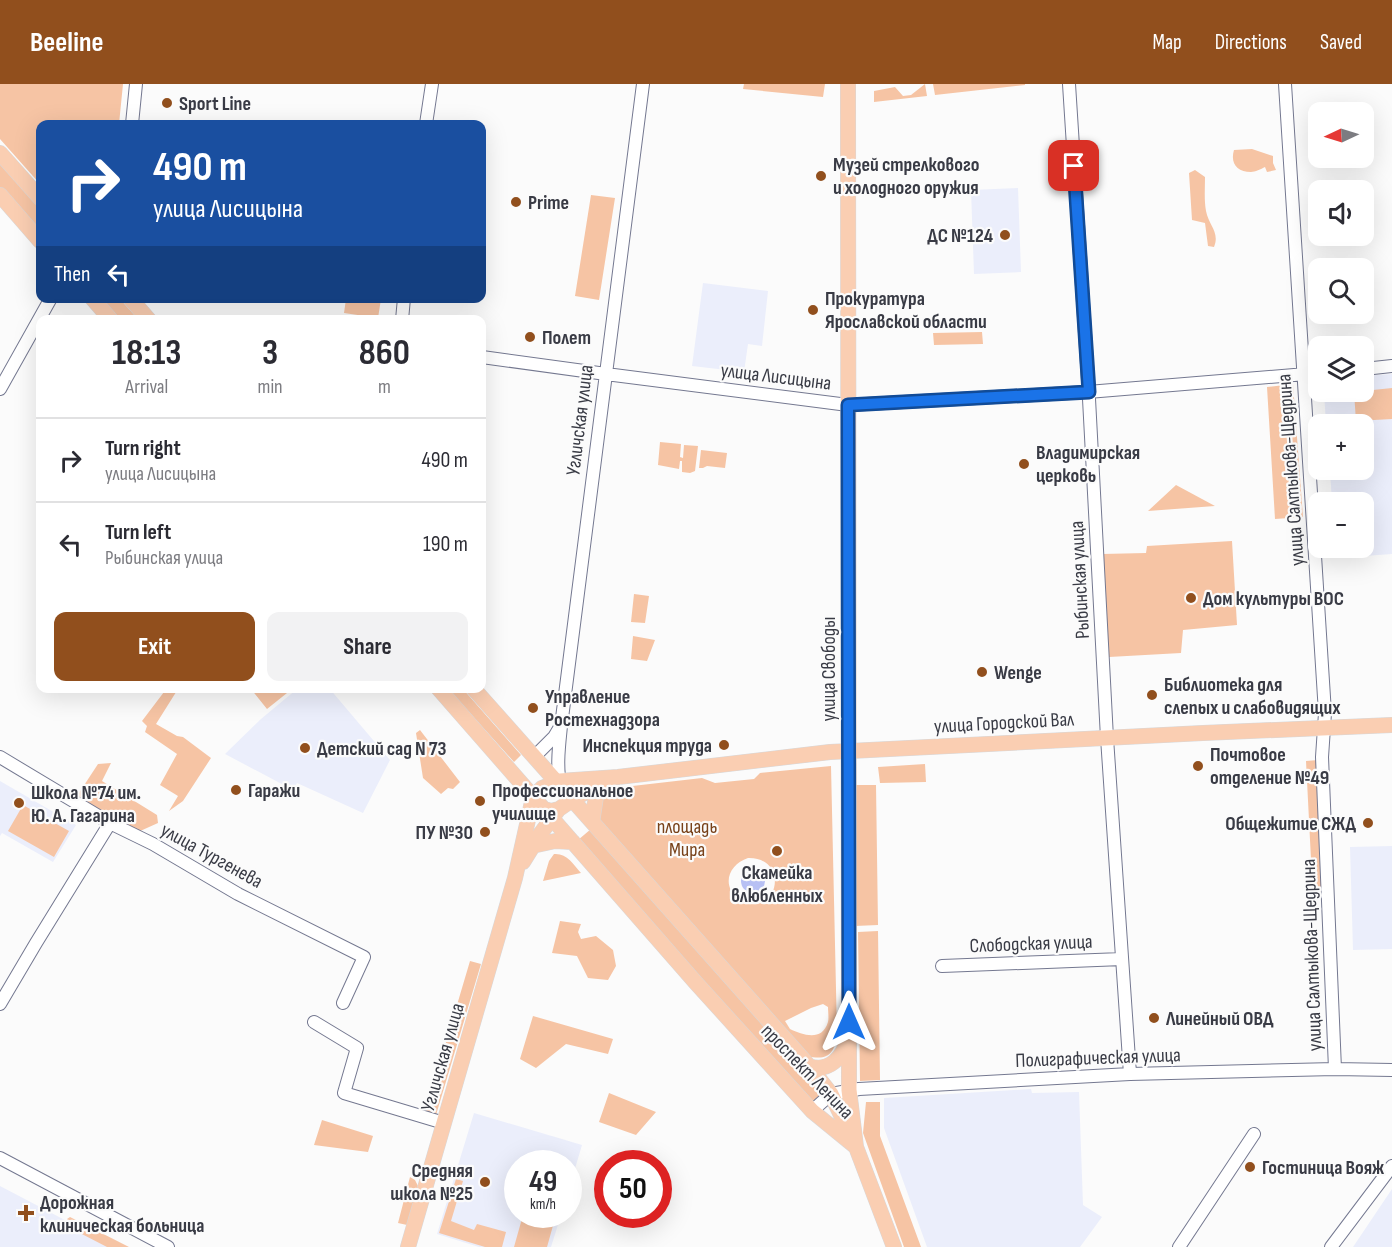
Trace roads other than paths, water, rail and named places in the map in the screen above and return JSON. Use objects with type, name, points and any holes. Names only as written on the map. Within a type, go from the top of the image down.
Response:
[{"type":"main road","name":"улица Свободы","points":[[848,84],[849,1090],[856,1147],[894,1247]]},
{"type":"main road","points":[[0,153],[36,194]]},
{"type":"main road","points":[[0,195],[36,236]]},
{"type":"main road","points":[[96,303],[107,315]]},
{"type":"main road","points":[[134,303],[144,315]]},
{"type":"main road","name":"проспект Ленина","points":[[443,693],[554,795],[592,822],[809,1066],[831,1094],[856,1147]]},
{"type":"main road","name":"проспект Ленина","points":[[477,693],[534,757],[554,795],[573,842],[812,1111],[856,1147]]},
{"type":"main road","name":"улица Городской Вал","points":[[554,795],[593,781],[618,777],[848,751],[1392,725]]},
{"type":"main road","points":[[592,822],[593,781]]},
{"type":"main road","name":"улица Городской Вал","points":[[554,795],[593,781]]},
{"type":"main road","name":"Угличская улица","points":[[515,878],[554,795]]},
{"type":"main road","name":"Угличская улица","points":[[408,1247],[515,878],[554,795]]},
{"type":"main road","points":[[532,846],[550,842],[573,842]]},
{"type":"main road","points":[[809,1066],[825,1067],[836,1060],[846,1045],[849,1030]]},
{"type":"street","points":[[132,120],[136,84]]},
{"type":"street","points":[[427,120],[432,84]]},
{"type":"street","name":"Угличская улица","points":[[554,795],[642,84]]},
{"type":"street","name":"Рыбинская улица","points":[[1069,84],[1089,392],[1107,738],[1130,1074]]},
{"type":"street","name":"улица Салтыкова-Щедрина","points":[[1285,84],[1325,713],[1322,757],[1335,1069]]},
{"type":"street","points":[[0,389],[36,325]]},
{"type":"street","name":"улица Лисицына","points":[[486,358],[848,405],[1089,392],[1308,374]]},
{"type":"street","points":[[1374,368],[1392,366]]},
{"type":"street","points":[[534,757],[561,726]]},
{"type":"street","name":"улица Тургенева","points":[[0,757],[110,823],[153,844],[238,894],[364,957],[343,1003]]},
{"type":"street","points":[[0,1004],[110,823]]},
{"type":"street","name":"Слободская улица","points":[[942,966],[1122,959]]},
{"type":"street","points":[[314,1022],[357,1048],[344,1093],[444,1124]]},
{"type":"street","name":"Полиграфическая улица","points":[[812,1111],[831,1094],[849,1090],[1130,1074],[1335,1069],[1392,1071]]},
{"type":"street","points":[[1179,1247],[1254,1134]]},
{"type":"street","points":[[0,1158],[168,1247]]},
{"type":"street","points":[[1331,1247],[1392,1166]]},
{"type":"water","points":[[753,869],[762,872],[765,881],[762,890],[753,893],[744,890],[741,881],[744,872]]},
{"type":"place","name":"Sport Line","points":[[167,103]]},
{"type":"place","name":"Музей стрелкового и холодного оружия","points":[[821,176]]},
{"type":"place","name":"Prime","points":[[516,202]]},
{"type":"place","name":"ДС №124","points":[[1005,235]]},
{"type":"place","name":"Прокуратура Ярославской области","points":[[813,310]]},
{"type":"place","name":"Полет","points":[[530,337]]},
{"type":"place","name":"Владимирская церковь","points":[[1024,464]]},
{"type":"place","name":"Дом культуры ВОС","points":[[1191,598]]},
{"type":"place","name":"Wenge","points":[[982,672]]},
{"type":"place","name":"Библиотека для слепых и слабовидящих","points":[[1152,695]]},
{"type":"place","name":"Управление Ростехнадзора","points":[[533,708]]},
{"type":"place","name":"Инспекция труда","points":[[724,745]]},
{"type":"place","name":"Детский сад N 73","points":[[305,748]]},
{"type":"place","name":"Почтовое отделение №49","points":[[1198,766]]},
{"type":"place","name":"Гаражи","points":[[236,790]]},
{"type":"place","name":"Профессиональное училище","points":[[480,801]]},
{"type":"place","name":"Школа №74 им. Ю. А. Гагарина","points":[[19,803]]},
{"type":"place","name":"Общежитие СЖД","points":[[1368,823]]},
{"type":"place","name":"ПУ №30","points":[[485,832]]},
{"type":"place","name":"Скамейка влюбленных","points":[[777,851]]},
{"type":"place","name":"Линейный ОВД","points":[[1154,1018]]},
{"type":"place","name":"Гостиница Вояж","points":[[1250,1167]]},
{"type":"place","name":"Средняя школа №25","points":[[485,1182]]},
{"type":"place","name":"Дорожная клиническая больница","points":[[26,1213]]},
{"type":"park label","name":"площадь Мира","points":[[687,838]]}]
